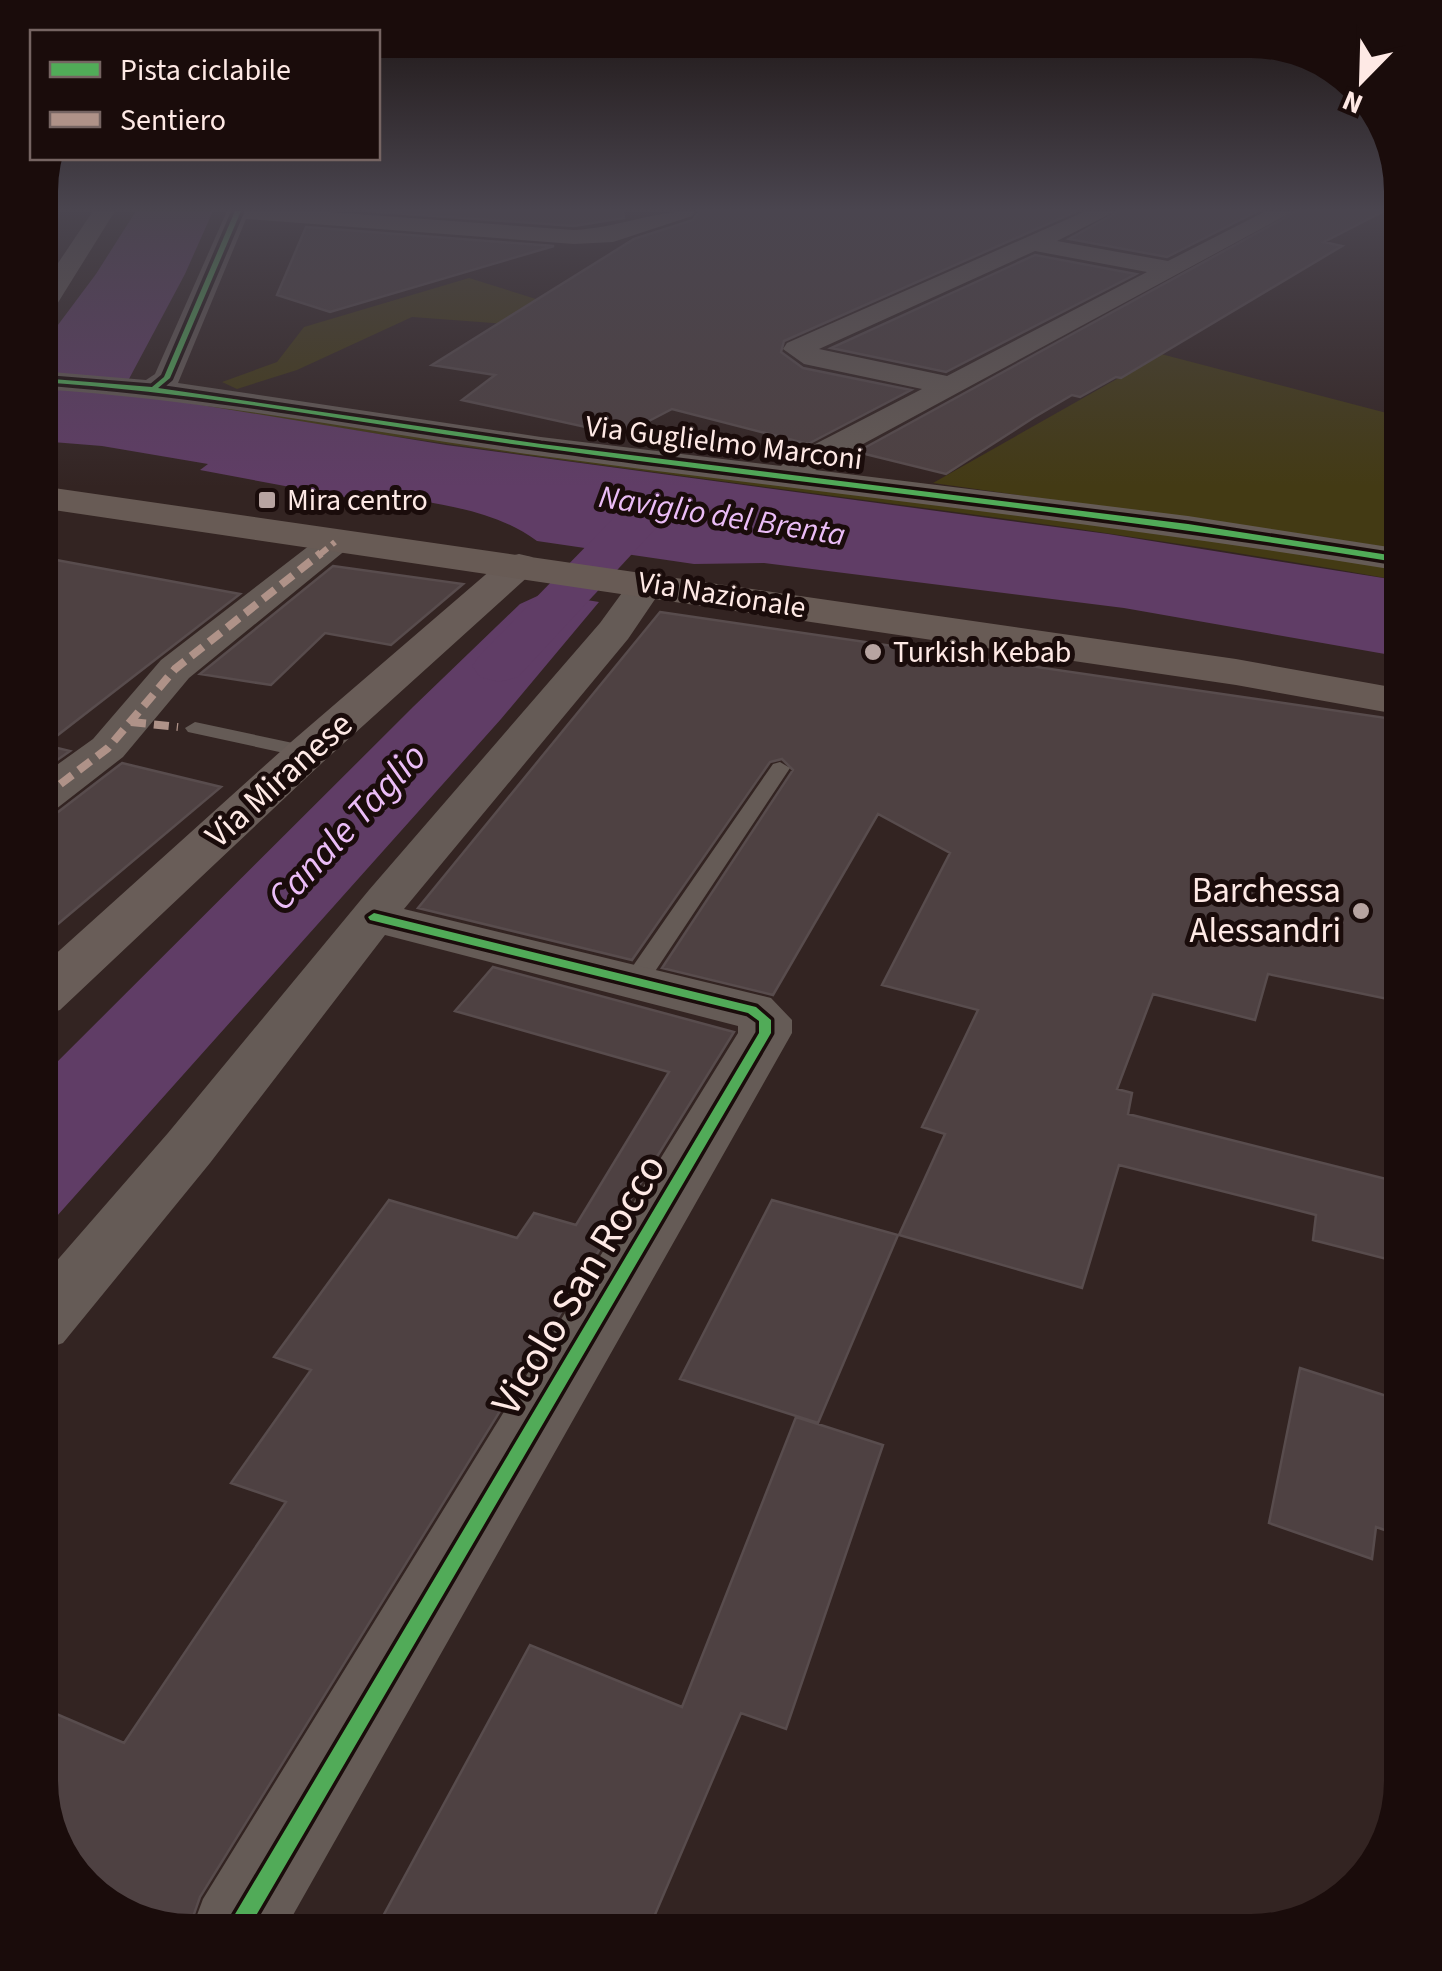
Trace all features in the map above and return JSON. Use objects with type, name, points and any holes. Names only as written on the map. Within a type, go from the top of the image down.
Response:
[{"type":"main road","name":"Via Nazionale","points":[[58,500],[335,542],[641,582],[1236,672],[1384,699]]},
{"type":"main road","name":"Via Miranese","points":[[58,981],[308,752],[532,567]]},
{"type":"street","points":[[143,386],[167,378],[199,303]]},
{"type":"street","points":[[898,303],[797,349],[814,358],[948,385]]},
{"type":"street","points":[[789,476],[799,465],[1105,303]]},
{"type":"street","name":"Via Guglielmo Marconi","points":[[58,381],[143,386],[448,433],[1046,507],[1384,557]]},
{"type":"street","points":[[58,786],[108,748],[165,680],[266,594],[335,542]]},
{"type":"street","points":[[58,1304],[614,631],[641,582]]},
{"type":"street","points":[[131,722],[187,728]]},
{"type":"street","name":"Vicolo San Rocco","points":[[246,1913],[765,1033],[765,1020],[752,1010],[374,917]]},
{"type":"lane","points":[[187,728],[308,752]]},
{"type":"lane","points":[[635,982],[780,768]]},
{"type":"shaded area","points":[[385,303],[549,303],[571,310],[521,325],[412,317],[297,370],[237,389],[222,382],[277,362],[304,327]]},
{"type":"shaded area","points":[[1161,354],[1384,412],[1384,546],[933,483]]},
{"type":"shaded area","points":[[174,401],[1384,564],[1384,578],[1096,532],[327,426]]},
{"type":"water","name":"Naviglio del Brenta","points":[[74,303],[170,303],[122,392],[446,445],[1108,534],[1384,578],[1384,654],[1124,608],[764,563],[694,564],[537,541],[479,513],[436,503],[371,492],[360,500],[200,470],[208,464],[58,442],[58,325]]},
{"type":"water","points":[[544,593],[599,602],[501,719],[58,1215],[58,1061],[520,604]]},
{"type":"building","points":[[302,303],[361,303],[330,312]]},
{"type":"building","points":[[531,303],[870,303],[784,341],[781,352],[803,368],[911,390],[808,444],[672,409],[622,435],[462,400],[495,375],[432,365]]},
{"type":"building","points":[[930,303],[1080,303],[946,372],[831,348]]},
{"type":"building","points":[[1129,303],[1247,303],[1121,378],[1116,377],[1080,397],[1072,395],[946,474],[857,452]]},
{"type":"building","points":[[58,560],[240,594],[58,735]]},
{"type":"building","points":[[333,566],[463,584],[391,645],[325,633],[271,685],[200,674]]},
{"type":"building","points":[[660,612],[1384,718],[1384,998],[1268,974],[1255,1020],[1153,994],[1117,1089],[1132,1093],[1128,1114],[1384,1178],[1384,1258],[1313,1240],[1316,1215],[1119,1165],[1082,1288],[899,1235],[945,1134],[922,1127],[978,1010],[882,985],[950,853],[878,814],[773,995],[662,968],[793,770],[782,759],[770,762],[632,960],[418,908]]},
{"type":"building","points":[[58,748],[70,751],[58,759]]},
{"type":"building","points":[[122,763],[221,787],[58,924],[58,812]]},
{"type":"building","points":[[493,967],[734,1032],[200,1897],[194,1913],[148,1906],[103,1881],[75,1847],[59,1798],[58,1715],[124,1743],[286,1502],[231,1483],[311,1370],[274,1357],[389,1200],[517,1238],[534,1213],[576,1225],[669,1072],[455,1011]]},
{"type":"building","points":[[772,1200],[898,1235],[818,1423],[680,1379]]},
{"type":"building","points":[[1300,1368],[1384,1395],[1384,1530],[1376,1527],[1372,1559],[1269,1523]]},
{"type":"building","points":[[796,1417],[883,1445],[786,1729],[741,1713],[655,1913],[385,1913],[530,1645],[682,1707]]},
{"type":"waterway","name":"Canale Taglio","points":[[499,666],[654,503]]},
{"type":"marked path","points":[[58,786],[108,748],[175,669],[335,542]]},
{"type":"marked path","points":[[131,722],[178,727]]},
{"type":"cycle path","points":[[155,387],[167,378],[199,303]]},
{"type":"cycle path","points":[[58,381],[229,399],[541,446],[1080,512],[1384,557]]},
{"type":"cycle path","points":[[246,1913],[765,1033],[765,1020],[752,1010],[374,917]]},
{"type":"place","name":"Mira centro","points":[[267,500]]},
{"type":"place","name":"Turkish Kebab","points":[[873,652]]},
{"type":"place","name":"Barchessa Alessandri","points":[[1361,911]]}]
